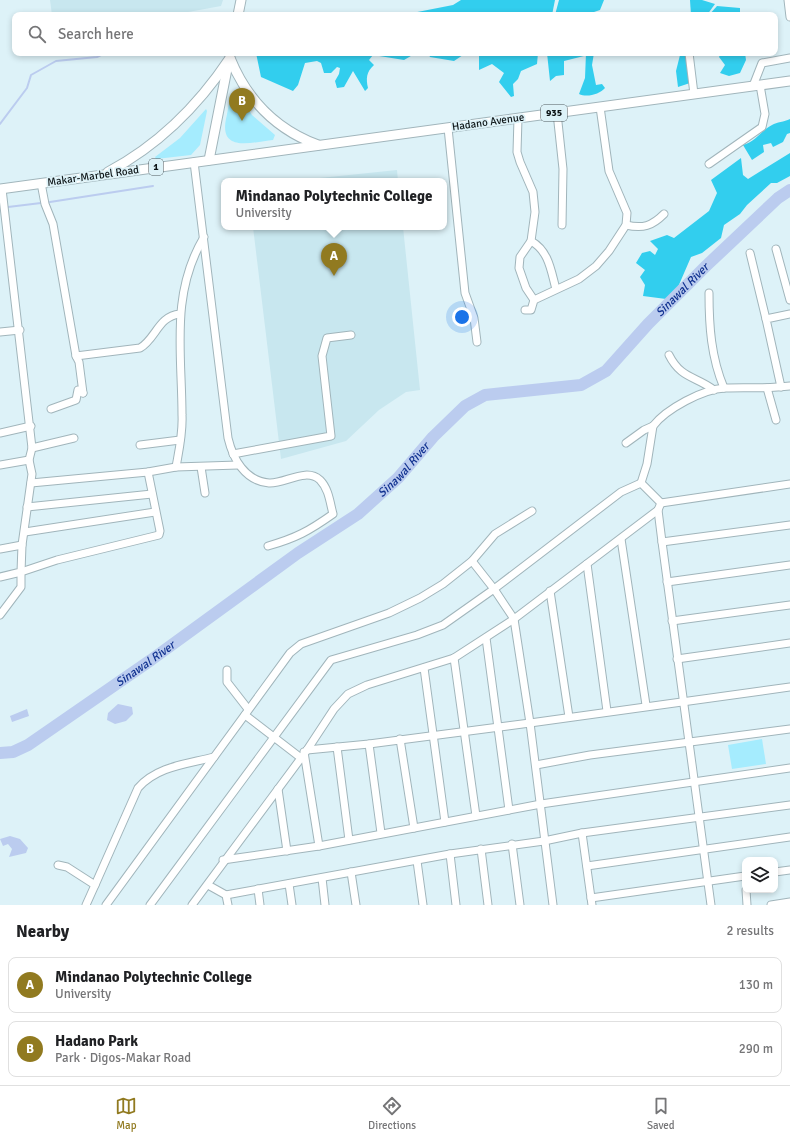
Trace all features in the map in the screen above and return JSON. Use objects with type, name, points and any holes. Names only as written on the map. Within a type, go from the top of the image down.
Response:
[{"type":"main road","points":[[239,12],[241,0]]},
{"type":"main road","points":[[104,175],[141,153],[175,125],[205,94],[229,56]]},
{"type":"main road","points":[[230,56],[244,87],[264,112],[289,132],[319,145]]},
{"type":"main road","points":[[209,160],[230,56]]},
{"type":"main road","name":"Hadano Avenue","points":[[209,160],[790,81]]},
{"type":"main road","name":"Makar-Marbel Road","points":[[1,189],[209,160]]},
{"type":"street","points":[[788,0],[790,17]]},
{"type":"street","points":[[689,56],[694,94]]},
{"type":"street","points":[[709,164],[762,127],[765,114],[756,86],[762,63],[790,58]]},
{"type":"street","points":[[525,310],[531,310],[534,300],[579,278],[596,266],[609,251],[626,225],[627,212],[609,171],[600,107]]},
{"type":"street","points":[[557,113],[563,169],[562,225]]},
{"type":"street","points":[[518,118],[518,157],[531,186],[535,204],[531,241],[520,257],[519,268],[526,288],[534,300]]},
{"type":"street","points":[[448,128],[465,293],[474,318],[477,342]]},
{"type":"street","points":[[194,162],[228,438],[233,454],[238,465],[247,474],[270,483],[309,475],[319,479],[327,488],[333,514],[308,532],[294,539],[268,546]]},
{"type":"street","points":[[41,183],[45,204],[53,224],[76,356],[79,362],[83,393],[78,390],[76,400],[51,409]]},
{"type":"street","points":[[0,615],[22,587],[22,545],[32,474],[29,460],[32,448],[31,426],[1,189]]},
{"type":"street","points":[[626,225],[640,228],[648,226],[664,214]]},
{"type":"street","points":[[176,467],[182,415],[179,354],[180,314],[190,264],[204,236]]},
{"type":"street","points":[[531,241],[539,246],[545,253],[556,289]]},
{"type":"street","points":[[776,249],[790,300]]},
{"type":"street","points":[[750,253],[780,387]]},
{"type":"street","points":[[709,293],[709,325],[715,363],[724,388]]},
{"type":"street","points":[[76,356],[140,348],[147,344],[151,336],[162,322],[172,316],[180,314]]},
{"type":"street","points":[[766,319],[790,314]]},
{"type":"street","points":[[0,332],[20,330]]},
{"type":"street","points":[[233,454],[331,436],[323,361],[323,347],[327,338],[351,335]]},
{"type":"street","points":[[668,356],[682,373],[700,381],[714,390]]},
{"type":"street","points":[[626,443],[653,426],[666,414],[678,406],[697,396],[714,390],[724,388],[767,388],[790,386]]},
{"type":"street","points":[[767,388],[776,420]]},
{"type":"street","points":[[0,432],[31,426]]},
{"type":"street","points":[[150,905],[332,660],[432,630],[450,620],[494,589],[621,492],[641,483],[647,464],[653,426]]},
{"type":"street","points":[[32,448],[74,438]]},
{"type":"street","points":[[140,445],[180,440]]},
{"type":"street","points":[[0,465],[29,460]]},
{"type":"street","points":[[31,483],[148,472],[176,467],[238,465]]},
{"type":"street","points":[[202,467],[205,493]]},
{"type":"street","points":[[0,577],[21,572],[57,560],[159,535],[160,531],[148,472]]},
{"type":"street","points":[[641,483],[659,507],[672,621],[711,905]]},
{"type":"street","points":[[192,905],[208,885],[223,860],[278,789],[334,709],[348,694],[367,685],[454,658],[514,619],[621,539],[659,507],[790,484]]},
{"type":"street","points":[[27,507],[152,494]]},
{"type":"street","points":[[106,905],[290,654],[301,644],[388,613],[432,592],[472,561],[495,534],[532,511]]},
{"type":"street","points":[[25,532],[155,512]]},
{"type":"street","points":[[662,542],[790,525]]},
{"type":"street","points":[[621,539],[646,706]]},
{"type":"street","points":[[0,549],[22,545]]},
{"type":"street","points":[[472,561],[494,589],[514,619],[536,765],[544,841],[553,905]]},
{"type":"street","points":[[587,564],[607,711]]},
{"type":"street","points":[[667,582],[790,565]]},
{"type":"street","points":[[550,591],[569,717]]},
{"type":"street","points":[[672,621],[790,605]]},
{"type":"street","points":[[486,638],[509,810]]},
{"type":"street","points":[[678,659],[790,643]]},
{"type":"street","points":[[454,658],[476,816]]},
{"type":"street","points":[[424,668],[445,822]]},
{"type":"street","points":[[227,670],[226,682],[246,712],[274,738],[304,753],[337,747],[530,723],[684,700],[790,687]]},
{"type":"street","points":[[536,765],[590,755],[790,729]]},
{"type":"street","points":[[400,739],[414,828]]},
{"type":"street","points":[[368,744],[381,834]]},
{"type":"street","points":[[337,747],[349,840]]},
{"type":"street","points":[[304,753],[319,846]]},
{"type":"street","points":[[86,905],[138,788],[146,778],[157,772],[214,757]]},
{"type":"street","points":[[223,860],[319,846],[541,804],[790,768]]},
{"type":"street","points":[[278,789],[287,851]]},
{"type":"street","points":[[208,885],[226,895],[512,844],[544,841],[582,833],[790,805]]},
{"type":"street","points":[[582,833],[592,901],[742,876]]},
{"type":"street","points":[[587,866],[703,848],[790,837]]},
{"type":"street","points":[[512,844],[520,905]]},
{"type":"street","points":[[482,849],[488,905]]},
{"type":"street","points":[[450,854],[456,905]]},
{"type":"street","points":[[417,861],[423,905]]},
{"type":"street","points":[[58,865],[67,867],[95,884]]},
{"type":"street","points":[[778,872],[790,870]]},
{"type":"street","points":[[351,872],[356,905]]},
{"type":"street","points":[[322,878],[326,905]]},
{"type":"street","points":[[289,884],[292,905]]},
{"type":"street","points":[[258,889],[260,905]]},
{"type":"street","points":[[746,893],[747,905]]},
{"type":"street","points":[[226,895],[228,905]]},
{"type":"street","points":[[771,905],[790,902]]},
{"type":"shaded area","points":[[50,0],[223,0],[221,6],[188,12],[52,12]]},
{"type":"shaded area","points":[[461,0],[555,0],[553,12],[417,12],[453,5]]},
{"type":"shaded area","points":[[559,0],[604,0],[600,10],[594,12],[556,12]]},
{"type":"shaded area","points":[[690,0],[702,0],[715,4],[709,12],[691,12]]},
{"type":"shaded area","points":[[717,6],[740,8],[740,12],[712,12]]},
{"type":"shaded area","points":[[257,56],[372,56],[369,60],[374,65],[368,73],[368,88],[365,91],[353,71],[344,87],[337,88],[335,81],[339,74],[340,68],[337,67],[331,73],[324,73],[321,63],[317,61],[305,63],[298,85],[293,91],[261,77]]},
{"type":"shaded area","points":[[379,56],[411,56],[404,60]]},
{"type":"shaded area","points":[[430,56],[462,56],[454,61]]},
{"type":"shaded area","points":[[479,56],[538,56],[537,64],[521,71],[518,79],[513,84],[514,96],[511,97],[499,82],[504,73],[492,64],[479,70]]},
{"type":"shaded area","points":[[547,56],[584,56],[564,61],[564,75],[556,76],[550,81]]},
{"type":"shaded area","points":[[586,56],[594,56],[592,65],[596,85],[602,84],[605,88],[597,94],[586,96],[579,94],[585,78]]},
{"type":"shaded area","points":[[680,56],[687,56],[690,83],[678,87],[676,71]]},
{"type":"shaded area","points":[[745,56],[746,60],[740,73],[729,76],[720,73],[725,65],[719,57]]},
{"type":"shaded area","points":[[233,95],[239,96],[252,115],[275,135],[273,140],[239,143],[228,137],[225,130],[226,119],[229,103]]},
{"type":"shaded area","points":[[206,109],[207,111],[200,145],[191,155],[156,159],[155,157],[180,138]]},
{"type":"shaded area","points":[[790,119],[790,133],[787,134],[783,142],[773,147],[771,143],[763,145],[764,152],[752,160],[743,145],[755,139],[772,125]]},
{"type":"shaded area","points":[[790,153],[790,176],[777,183],[771,183],[747,205],[740,214],[724,225],[721,238],[702,253],[691,257],[678,287],[666,299],[643,296],[645,285],[640,277],[645,270],[636,263],[642,253],[650,251],[655,255],[658,249],[650,241],[667,235],[674,238],[709,211],[717,193],[711,180],[741,158],[743,175],[748,179]]},
{"type":"shaded area","points":[[397,170],[398,178],[320,178]]},
{"type":"shaded area","points":[[253,230],[403,230],[420,390],[406,392],[379,410],[346,441],[281,459]]},
{"type":"shaded area","points":[[118,704],[132,707],[133,714],[126,721],[115,724],[107,720],[108,713]]},
{"type":"shaded area","points":[[27,709],[29,716],[12,722],[10,716]]},
{"type":"shaded area","points":[[762,739],[766,764],[732,769],[728,745]]},
{"type":"shaded area","points":[[10,836],[20,839],[28,848],[26,853],[9,857],[12,849],[8,844],[3,846],[0,839]]},
{"type":"waterway","points":[[0,124],[27,88],[31,75],[56,61],[99,56]]},
{"type":"waterway","points":[[50,202],[153,186]]},
{"type":"waterway","name":"Sinawal River","points":[[0,753],[13,752],[28,745],[151,660],[298,553],[358,514],[398,478],[433,437],[465,406],[485,395],[581,385],[606,371],[648,324],[706,266],[778,198],[790,190]]},
{"type":"waterway","points":[[8,207],[41,203]]},
{"type":"place","name":"Hadano Park","points":[[242,121]]},
{"type":"place","name":"Mindanao Polytechnic College","points":[[334,276]]}]
